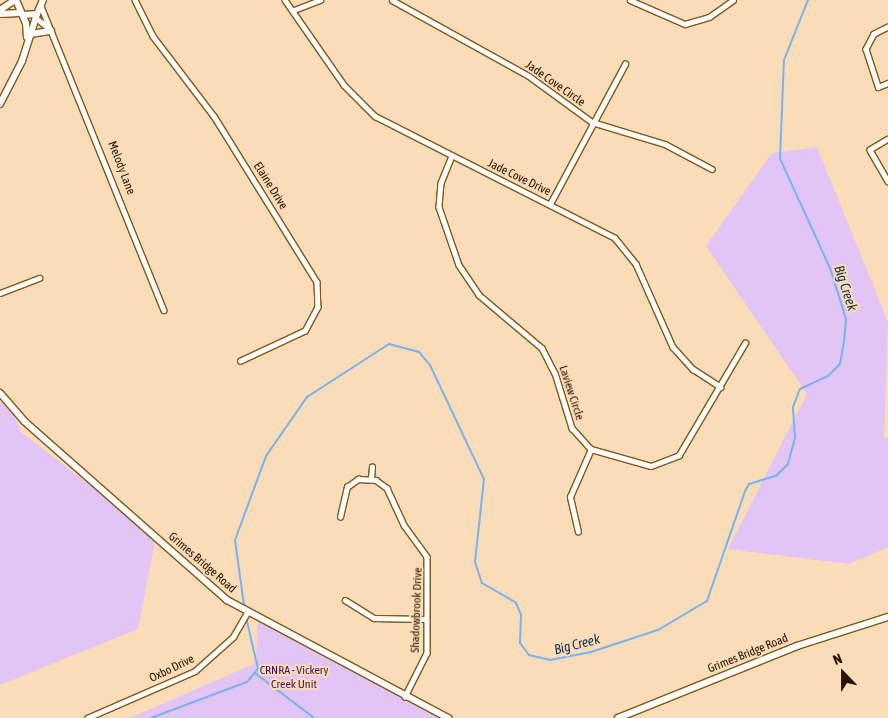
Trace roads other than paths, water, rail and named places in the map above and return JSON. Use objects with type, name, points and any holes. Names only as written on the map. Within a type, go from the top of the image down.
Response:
[{"type":"street","points":[[0,12],[15,0],[21,14],[27,44]]},
{"type":"street","name":"Elaine Drive","points":[[135,0],[153,36],[214,116],[317,282],[318,306],[305,331],[241,361]]},
{"type":"street","points":[[294,10],[320,0]]},
{"type":"street","name":"Jade Cove Circle","points":[[392,0],[528,76],[592,122],[665,144],[712,169]]},
{"type":"street","points":[[630,0],[685,24],[709,18],[733,0]]},
{"type":"street","name":"Jade Cove Drive","points":[[289,1],[362,106],[388,125],[605,231],[623,245],[673,347],[693,369],[721,387]]},
{"type":"street","points":[[0,104],[31,34],[34,15],[42,2]]},
{"type":"street","name":"Melody Lane","points":[[42,2],[164,310]]},
{"type":"street","points":[[0,12],[34,15]]},
{"type":"street","name":"Melody Lane","points":[[34,15],[53,33]]},
{"type":"street","points":[[888,27],[874,34],[866,49],[878,87],[888,83]]},
{"type":"street","points":[[31,34],[53,33]]},
{"type":"street","points":[[550,204],[592,122],[625,64]]},
{"type":"street","points":[[888,139],[870,150],[888,181]]},
{"type":"street","name":"Laview Circle","points":[[452,156],[441,183],[439,208],[459,265],[479,294],[542,348],[572,428],[591,449]]},
{"type":"street","points":[[0,294],[39,278]]},
{"type":"street","points":[[578,532],[570,497],[591,449],[643,465],[668,462],[686,447],[745,344]]},
{"type":"street","name":"Grimes Bridge Road","points":[[0,393],[24,421],[226,600],[247,614],[448,718]]},
{"type":"street","points":[[340,517],[347,487],[358,479],[371,478],[372,467]]},
{"type":"street","name":"Shadowbrook Drive","points":[[371,478],[387,488],[404,525],[427,557],[424,619],[427,654],[405,697]]},
{"type":"street","points":[[345,600],[374,618],[424,619]]},
{"type":"street","name":"Oxbo Drive","points":[[87,718],[195,671],[233,637],[247,614]]},
{"type":"street","name":"Grimes Bridge Road","points":[[618,718],[633,715],[789,649],[888,617]]},
{"type":"waterway","name":"Big Creek","points":[[244,605],[235,540],[266,456],[307,397],[389,344],[419,352],[430,365],[484,479],[475,562],[482,583],[516,603],[521,615],[520,643],[529,655],[550,660],[591,652],[658,630],[707,601],[745,491],[749,484],[776,476],[788,464],[795,438],[793,407],[800,389],[828,376],[840,364],[844,342],[846,319],[830,268],[780,159],[784,60],[808,0]]},
{"type":"waterway","name":"Big Creek","points":[[151,718],[247,682],[258,669],[246,617]]},
{"type":"waterway","points":[[255,673],[314,718]]},
{"type":"park label","name":"CRNRA - Vickery Creek Unit","points":[[294,678]]}]
